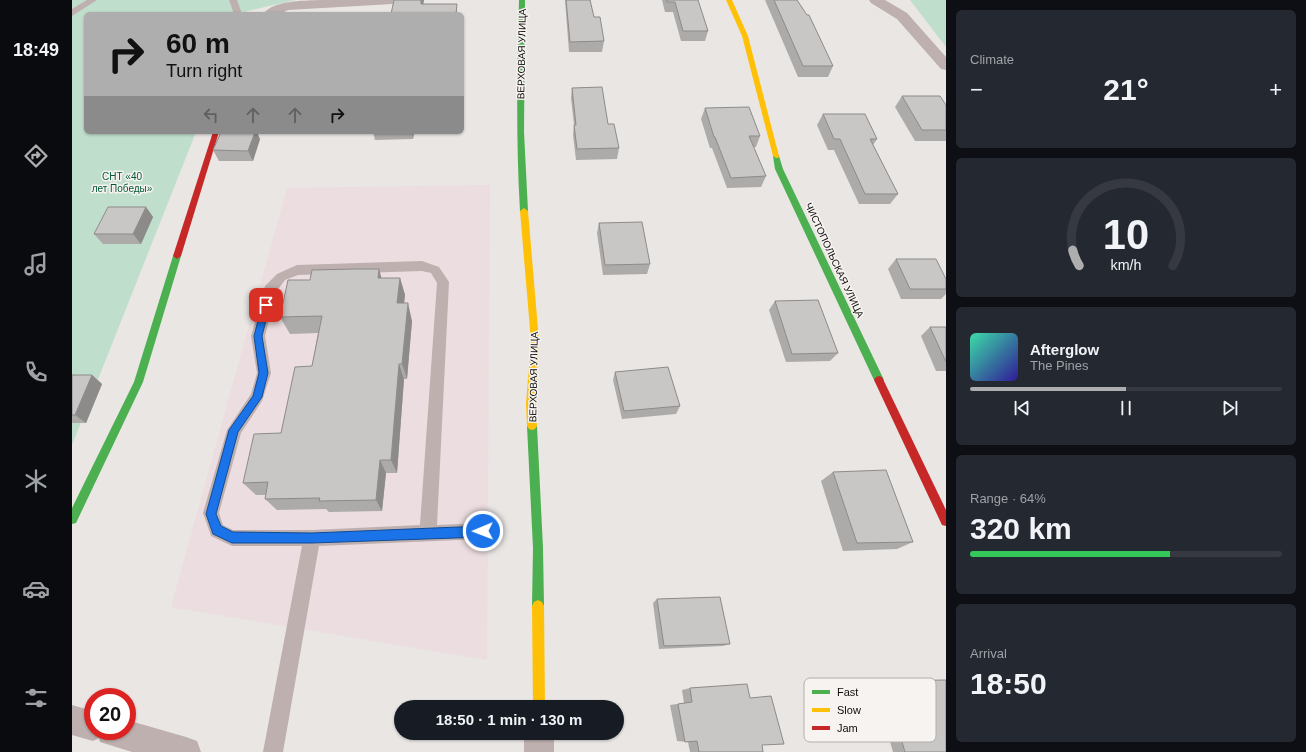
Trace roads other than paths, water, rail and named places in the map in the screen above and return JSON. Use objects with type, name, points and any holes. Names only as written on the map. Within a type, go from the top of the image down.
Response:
[{"type":"street","points":[[274,12],[285,6],[392,0]]},
{"type":"street","name":"ВЕРХОВАЯ УЛИЦА","points":[[522,0],[520,71],[521,181],[535,341],[531,404],[538,548],[539,700]]},
{"type":"street","name":"ЧИСТОПОЛЬСКАЯ УЛИЦА","points":[[729,0],[745,36],[779,169],[946,521]]},
{"type":"street","points":[[876,0],[902,16],[946,66]]},
{"type":"street","points":[[72,519],[138,382],[215,134]]},
{"type":"street","points":[[72,720],[84,723]]},
{"type":"street","points":[[136,738],[186,752]]},
{"type":"street","points":[[539,740],[539,752]]},
{"type":"lane","points":[[72,13],[93,0]]},
{"type":"lane","points":[[233,0],[237,12]]},
{"type":"lane","points":[[428,533],[442,282],[436,270],[422,266],[297,270],[281,277],[270,290],[258,336],[264,373],[259,391],[257,397],[234,430],[211,514],[217,530],[232,538],[312,538],[483,531]]},
{"type":"lane","points":[[273,752],[312,538]]},
{"type":"park label","name":"СНТ «40 лет Победы»","points":[[122,182]]}]
